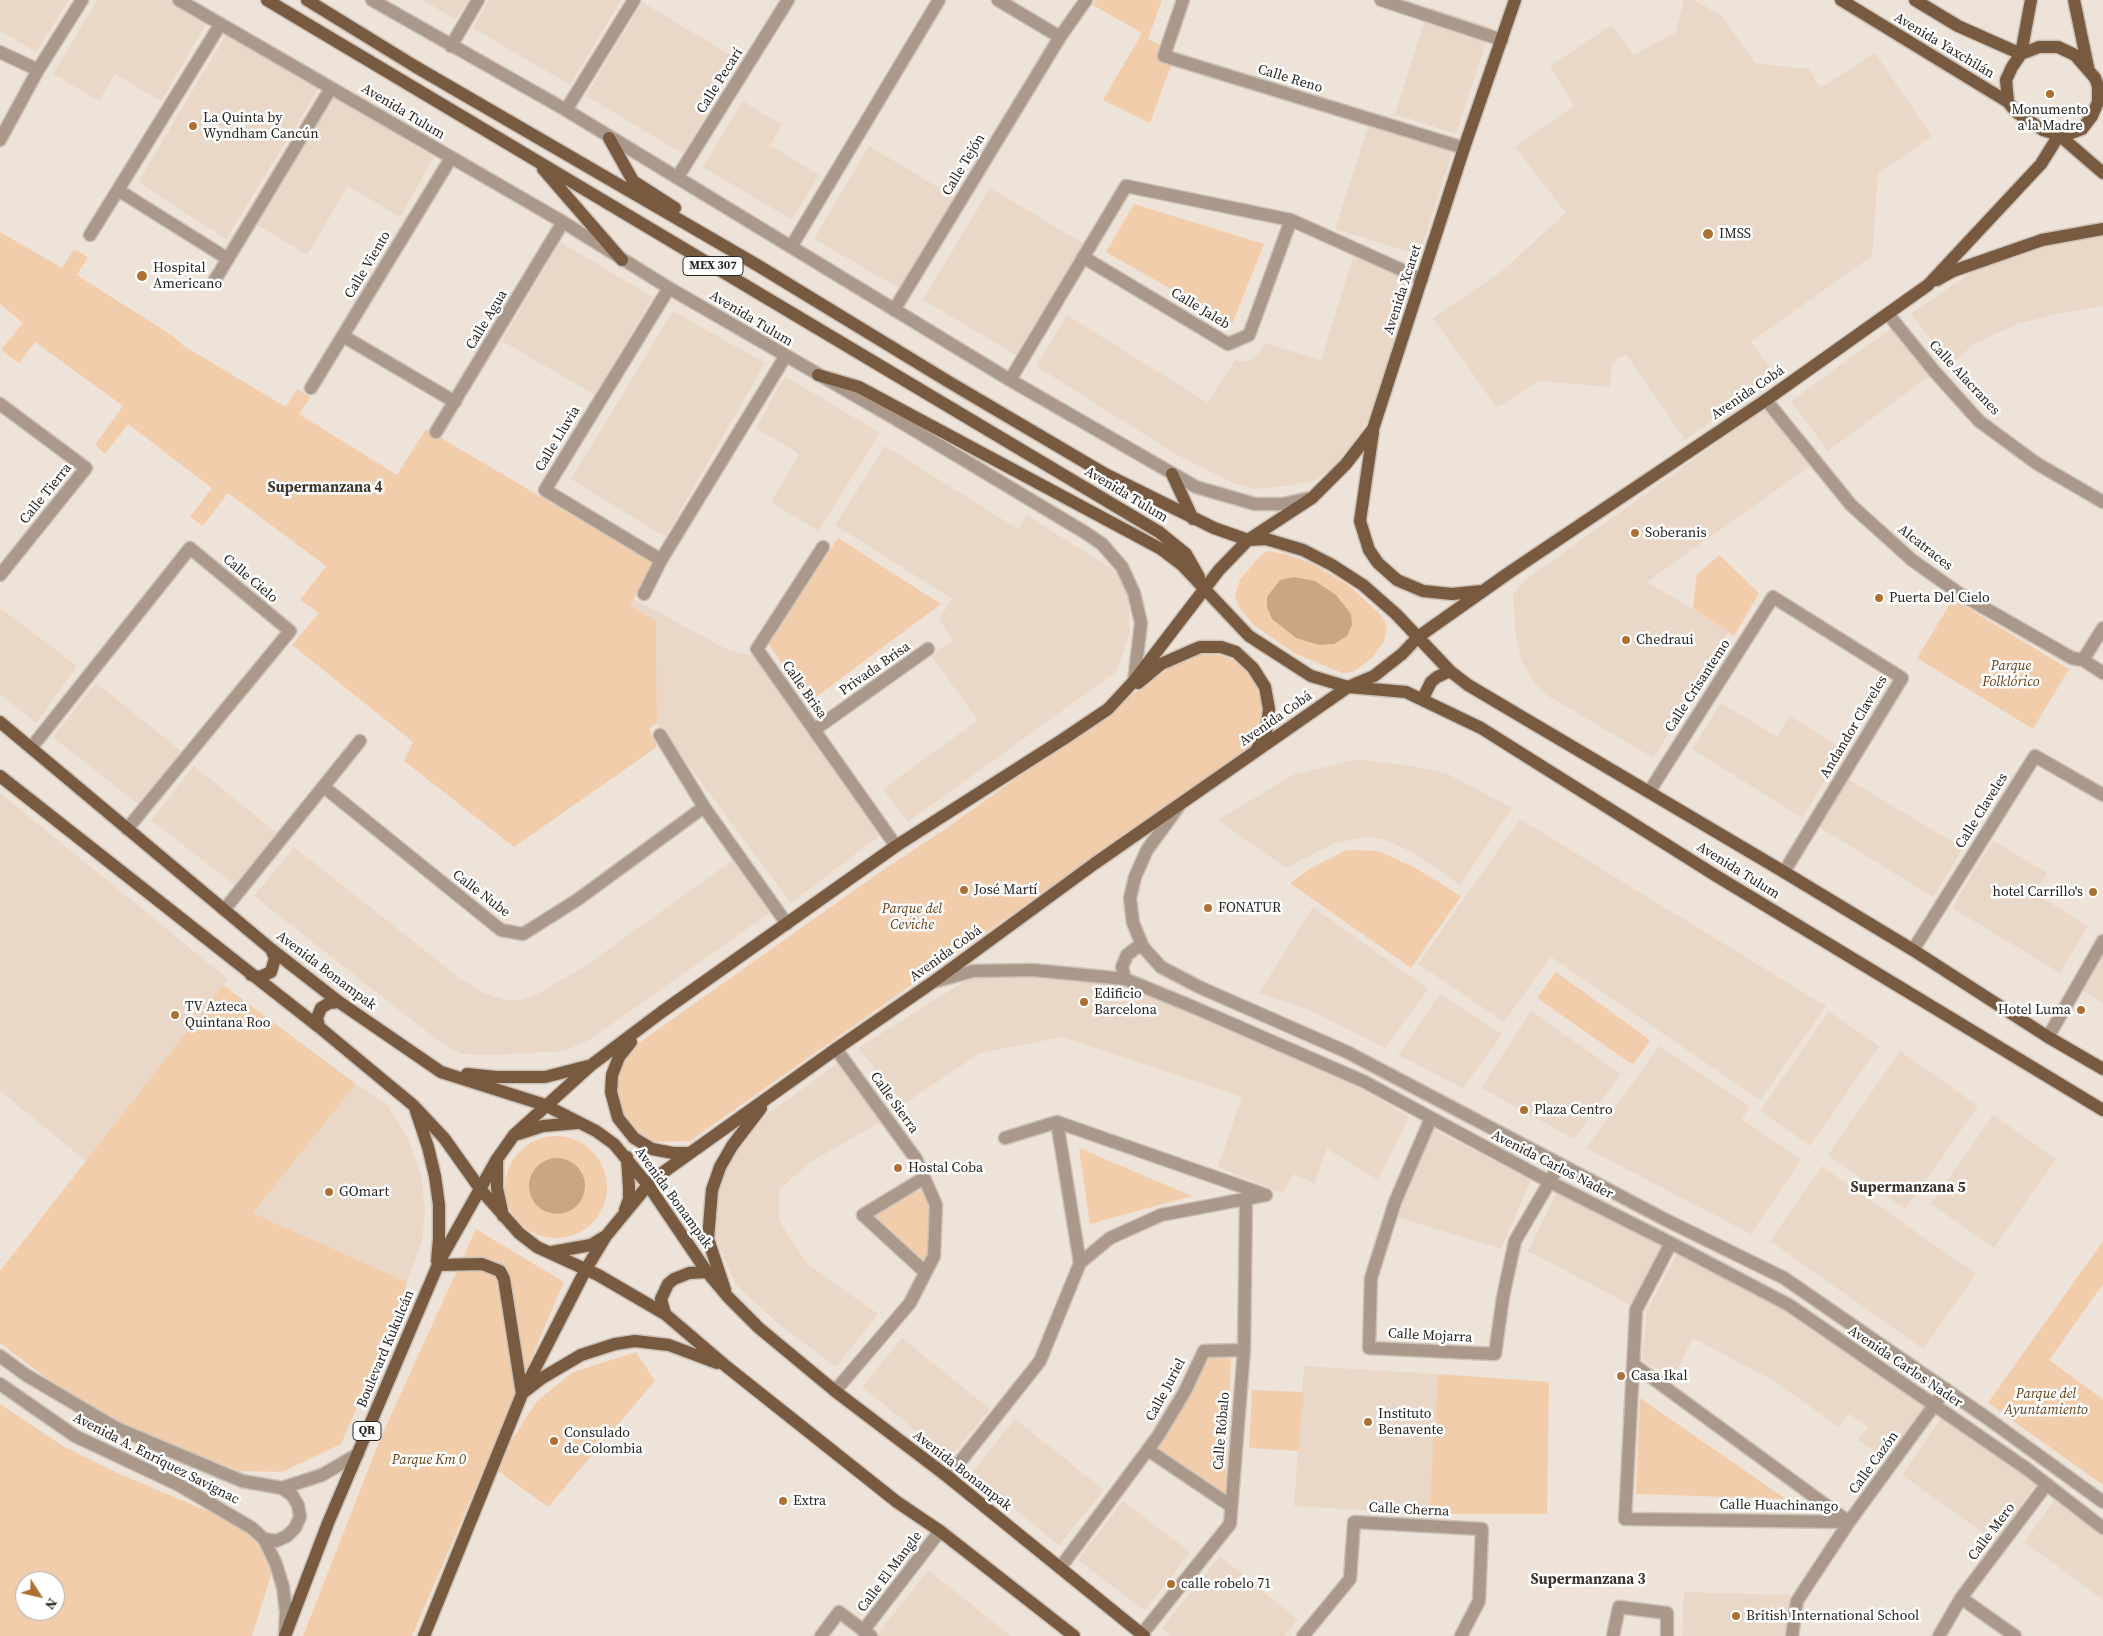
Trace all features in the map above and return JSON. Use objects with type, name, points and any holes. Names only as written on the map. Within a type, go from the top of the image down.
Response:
[{"type":"main road","name":"Avenida Tulum","points":[[267,0],[1159,532],[1186,554],[1204,588]]},
{"type":"main road","name":"Avenida Tulum","points":[[307,0],[416,67],[757,265],[1105,474],[1193,518],[1248,540],[1266,539],[1303,550],[1332,564],[1362,585],[1396,614],[1450,671],[1468,686],[1784,872],[1913,950],[2048,1037],[2103,1069]]},
{"type":"main road","name":"Avenida Xcaret","points":[[1204,588],[1248,540],[1312,498],[1346,464],[1373,429],[1464,148],[1515,0]]},
{"type":"main road","name":"Avenida Yaxchilán","points":[[1841,0],[2008,102]]},
{"type":"main road","name":"Avenida Yaxchilán","points":[[1915,0],[1958,26],[2021,54]]},
{"type":"main road","points":[[2021,54],[2039,47],[2058,47],[2075,55],[2095,78],[2101,91],[2092,116],[2082,129],[2069,134],[2059,135],[2043,130],[2028,121],[2008,102],[2006,80],[2021,54],[2031,0]]},
{"type":"main road","points":[[2074,0],[2088,70]]},
{"type":"main road","points":[[2059,135],[2103,173]]},
{"type":"main road","name":"Avenida Cobá","points":[[586,1269],[606,1236],[648,1185],[690,1153],[933,982],[1094,864],[1348,687],[1374,676],[1402,654],[1418,637],[1766,400],[1928,285],[2041,164],[2059,135]]},
{"type":"main road","points":[[609,138],[633,181],[733,246],[757,265]]},
{"type":"main road","points":[[535,160],[622,260]]},
{"type":"main road","points":[[1928,285],[1953,271],[2042,240],[2103,229]]},
{"type":"main road","name":"Avenida Tulum","points":[[818,375],[859,387],[1162,549],[1182,565],[1249,636],[1311,676],[1348,687],[1406,692],[1481,728],[1727,882],[2103,1110]]},
{"type":"main road","points":[[1373,429],[1360,521],[1369,550],[1378,562],[1397,580],[1423,592],[1452,594],[1484,591]]},
{"type":"main road","points":[[1172,474],[1193,518]]},
{"type":"main road","points":[[1108,709],[1134,680],[1204,588]]},
{"type":"main road","points":[[504,1217],[498,1188],[497,1159],[514,1135],[590,1066],[896,846],[1108,709],[1160,664],[1200,647],[1221,647],[1236,652],[1253,668],[1265,687],[1269,710],[1266,733],[1254,754]]},
{"type":"main road","points":[[1424,701],[1431,682],[1437,676],[1450,671]]},
{"type":"main road","name":"Avenida Bonampak","points":[[0,722],[271,949],[339,1002],[441,1072],[545,1105],[596,1131],[614,1144],[627,1157],[648,1185],[707,1272],[728,1297],[759,1328],[835,1391],[948,1477],[1143,1635]]},
{"type":"main road","points":[[0,776],[319,1027],[412,1105],[444,1138],[481,1190],[519,1233],[537,1247],[586,1269],[665,1314],[727,1367],[897,1502],[940,1531],[1074,1636]]},
{"type":"main road","points":[[251,975],[260,976],[271,972],[275,958],[271,949]]},
{"type":"main road","points":[[319,1027],[318,1018],[321,1008],[329,1003],[339,1002]]},
{"type":"main road","points":[[650,1022],[624,1049],[614,1067],[611,1084],[615,1110],[628,1132],[642,1144],[663,1152],[690,1153]]},
{"type":"main road","points":[[441,1072],[496,1078],[545,1077],[590,1066]]},
{"type":"main road","points":[[728,1297],[708,1239],[712,1190],[720,1167],[732,1146],[769,1097]]},
{"type":"main road","points":[[412,1105],[428,1147],[435,1176],[439,1238],[437,1267],[482,1264],[500,1270],[504,1279],[522,1394]]},
{"type":"main road","points":[[514,1135],[543,1126],[579,1123]]},
{"type":"main road","points":[[624,1213],[629,1199],[627,1157]]},
{"type":"main road","name":"Boulevard Kukulcán","points":[[285,1636],[328,1523],[437,1267],[497,1159]]},
{"type":"main road","points":[[549,1252],[591,1245],[606,1236]]},
{"type":"main road","points":[[424,1636],[522,1394],[586,1269]]},
{"type":"main road","points":[[665,1314],[662,1299],[668,1284],[674,1279],[689,1273],[707,1272]]},
{"type":"main road","points":[[522,1394],[542,1378],[581,1355],[615,1344],[635,1341],[668,1345],[727,1367]]},
{"type":"street","points":[[0,140],[38,70],[82,0]]},
{"type":"street","name":"Avenida Tulum","points":[[179,0],[563,222],[622,260],[785,357],[894,418],[1102,544],[1122,567],[1134,594],[1141,623],[1134,680]]},
{"type":"street","points":[[372,0],[566,110],[609,138],[1010,380],[1196,487],[1255,504],[1283,504],[1312,498]]},
{"type":"street","points":[[451,46],[478,0]]},
{"type":"street","points":[[566,110],[634,0]]},
{"type":"street","name":"Calle Pecarí","points":[[676,178],[788,0]]},
{"type":"street","points":[[791,247],[939,0]]},
{"type":"street","points":[[998,0],[1060,37]]},
{"type":"street","name":"Calle Tejón","points":[[894,310],[1060,37],[1086,0]]},
{"type":"street","name":"Calle Reno","points":[[1183,0],[1164,56],[1464,148]]},
{"type":"street","points":[[1381,0],[1502,40]]},
{"type":"street","points":[[90,235],[220,25]]},
{"type":"street","points":[[0,52],[38,70]]},
{"type":"street","points":[[215,280],[331,88]]},
{"type":"street","name":"Calle Viento","points":[[311,388],[451,158]]},
{"type":"street","points":[[1010,380],[1126,186],[1291,220],[1422,279]]},
{"type":"street","points":[[118,190],[228,259]]},
{"type":"street","name":"Calle Jaleb","points":[[1084,258],[1228,344],[1249,335],[1291,220]]},
{"type":"street","name":"Calle Agua","points":[[436,432],[563,222]]},
{"type":"street","name":"Calle Lluvia","points":[[661,560],[545,490],[669,288]]},
{"type":"street","name":"Calle Alacranes","points":[[1888,314],[1935,372],[1979,421],[2036,464],[2103,502]]},
{"type":"street","points":[[342,336],[455,402]]},
{"type":"street","points":[[644,594],[661,560],[785,357]]},
{"type":"street","name":"Alcatraces","points":[[1766,400],[1851,505],[1912,560],[1960,594],[2072,658],[2083,660],[2103,673]]},
{"type":"street","name":"Calle Tierra","points":[[0,404],[86,468],[0,575]]},
{"type":"street","name":"Calle Cielo","points":[[31,748],[190,548],[290,631],[127,829]]},
{"type":"street","name":"Calle Brisa","points":[[823,548],[757,649],[896,846]]},
{"type":"street","name":"Calle Crisantemo","points":[[1649,792],[1773,597]]},
{"type":"street","name":"Andandor Claveles","points":[[1773,597],[1902,678],[1784,872]]},
{"type":"street","points":[[2083,660],[2103,628]]},
{"type":"street","name":"Privada Brisa","points":[[814,730],[928,649]]},
{"type":"street","points":[[660,734],[704,807],[787,924]]},
{"type":"street","points":[[224,910],[360,741]]},
{"type":"street","name":"Calle Claveles","points":[[1913,950],[2035,756],[2103,795]]},
{"type":"street","name":"Calle Nube","points":[[324,787],[501,930],[523,934],[578,900],[704,807]]},
{"type":"street","name":"Avenida Carlos Nader","points":[[1181,804],[1147,850],[1135,877],[1130,898],[1133,924],[1143,947],[1161,967],[1199,987],[1347,1052],[1560,1164],[1784,1278],[1946,1389],[2103,1502]]},
{"type":"street","points":[[2048,1037],[2103,941]]},
{"type":"street","points":[[1125,979],[1122,967],[1127,955],[1136,948],[1143,947]]},
{"type":"street","name":"Avenida Carlos Nader","points":[[933,982],[973,971],[1033,970],[1125,979],[1192,1006],[1362,1081],[1550,1182],[1789,1305],[1992,1445],[2103,1528]]},
{"type":"street","name":"Calle Sierra","points":[[835,1391],[910,1303],[934,1256],[936,1205],[916,1159],[836,1049]]},
{"type":"street","name":"Calle Mojarra","points":[[1431,1118],[1395,1202],[1371,1278],[1369,1348],[1495,1354],[1503,1297],[1514,1241],[1560,1164]]},
{"type":"street","points":[[948,1477],[1040,1361],[1080,1264],[1110,1238],[1160,1215],[1246,1200],[1266,1194],[1057,1122],[1005,1138]]},
{"type":"street","points":[[1057,1122],[1080,1264]]},
{"type":"street","points":[[924,1178],[863,1215],[926,1272]]},
{"type":"street","name":"Calle Róbalo","points":[[1143,1635],[1230,1524],[1244,1350],[1246,1200]]},
{"type":"street","name":"Calle Huachinango","points":[[1671,1243],[1636,1310],[1625,1519],[1849,1522]]},
{"type":"street","name":"Calle Juriel","points":[[1060,1568],[1148,1450],[1184,1393],[1204,1351],[1244,1350]]},
{"type":"street","name":"Avenida A. Enríquez Savignac","points":[[0,1356],[26,1375],[116,1428],[242,1481],[282,1488],[322,1475],[358,1454]]},
{"type":"street","name":"Calle Huachinango","points":[[1633,1364],[1849,1522]]},
{"type":"street","name":"Avenida A. Enríquez Savignac","points":[[0,1384],[75,1436],[179,1485],[252,1528],[264,1539],[276,1564],[283,1587],[286,1612],[285,1636]]},
{"type":"street","name":"Calle Cazón","points":[[1792,1636],[1797,1601],[1849,1522],[1946,1389]]},
{"type":"street","points":[[1992,1445],[2004,1430]]},
{"type":"street","points":[[1148,1450],[1231,1506]]},
{"type":"street","name":"Calle Mero","points":[[1939,1636],[1961,1598],[2046,1484]]},
{"type":"street","points":[[264,1539],[276,1540],[287,1536],[295,1528],[300,1517],[298,1506],[292,1495],[282,1488]]},
{"type":"street","name":"Calle Cherna","points":[[1303,1636],[1350,1579],[1354,1522],[1482,1529],[1479,1601],[1461,1636]]},
{"type":"street","name":"Calle El Mangle","points":[[821,1636],[839,1612],[867,1633],[940,1531]]},
{"type":"street","points":[[1961,1598],[2015,1636]]},
{"type":"street","points":[[1613,1636],[1619,1607],[1667,1613],[1667,1636]]},
{"type":"shaded area","points":[[0,0],[69,0],[36,52],[0,31]]},
{"type":"shaded area","points":[[97,0],[170,0],[207,22],[161,101],[115,74],[99,101],[53,74]]},
{"type":"shaded area","points":[[423,0],[468,0],[455,20]]},
{"type":"shaded area","points":[[489,0],[621,0],[570,85],[473,28]]},
{"type":"shaded area","name":"IMSS","points":[[1684,0],[1695,0],[1723,17],[1755,63],[1809,69],[1820,88],[1875,53],[1932,136],[1878,174],[1872,256],[1751,342],[1775,376],[1685,440],[1626,354],[1612,363],[1610,387],[1538,381],[1497,408],[1433,318],[1502,271],[1566,213],[1515,147],[1574,106],[1550,66],[1611,25],[1634,55],[1676,32]]},
{"type":"shaded area","points":[[642,2],[739,60],[683,154],[586,96]]},
{"type":"shaded area","points":[[1429,7],[1491,27],[1456,134],[1395,114]]},
{"type":"shaded area","points":[[227,33],[319,88],[226,239],[138,182]]},
{"type":"shaded area","points":[[333,97],[434,157],[400,217],[348,186],[307,255],[257,225]]},
{"type":"shaded area","points":[[743,101],[782,125],[770,145],[819,175],[792,220],[703,167]]},
{"type":"shaded area","points":[[1369,124],[1453,150],[1419,255],[1335,229]]},
{"type":"shaded area","points":[[869,146],[961,201],[907,293],[814,239]]},
{"type":"shaded area","points":[[990,188],[1086,245],[1019,357],[923,300]]},
{"type":"shaded area","points":[[2103,231],[2103,306],[2060,313],[2017,324],[1974,344],[1951,365],[1911,314],[1977,268],[2037,242]]},
{"type":"shaded area","points":[[560,242],[653,297],[595,395],[502,341]]},
{"type":"shaded area","points":[[1353,257],[1413,275],[1369,418],[1352,447],[1336,467],[1313,481],[1255,489],[1233,483],[1177,455],[1036,366],[1067,315],[1208,403],[1235,360],[1243,362],[1251,360],[1260,352],[1264,343],[1321,360]]},
{"type":"shaded area","points":[[673,311],[765,363],[665,537],[571,479]]},
{"type":"shaded area","points":[[1896,325],[1933,373],[1828,451],[1791,401]]},
{"type":"shaded area","points":[[785,376],[880,433],[818,531],[771,502],[799,454],[756,428]]},
{"type":"shaded area","points":[[1770,405],[1813,464],[1647,582],[1729,630],[1654,758],[1546,695],[1535,684],[1522,662],[1516,638],[1513,595],[1524,581]]},
{"type":"shaded area","points":[[885,446],[1018,529],[1027,515],[1118,573],[1128,593],[1130,633],[1116,672],[908,822],[883,789],[978,720],[931,656],[953,640],[939,619],[952,599],[835,525]]},
{"type":"shaded area","points":[[1294,577],[1315,581],[1336,595],[1351,614],[1352,625],[1347,636],[1334,644],[1319,645],[1296,638],[1272,619],[1267,607],[1267,597],[1280,580]]},
{"type":"shaded area","points":[[634,599],[730,651],[757,656],[887,830],[791,903],[657,723],[656,620],[630,606]]},
{"type":"shaded area","points":[[0,608],[77,666],[36,723],[0,694]]},
{"type":"shaded area","points":[[96,683],[181,751],[139,805],[53,737]]},
{"type":"shaded area","points":[[1721,703],[1777,737],[1790,716],[1844,750],[1802,818],[1692,749]]},
{"type":"shaded area","points":[[1358,759],[1417,767],[1448,774],[1512,808],[1460,885],[1414,853],[1385,840],[1368,836],[1333,844],[1286,868],[1218,820],[1293,775]]},
{"type":"shaded area","points":[[194,766],[278,834],[237,887],[151,820]]},
{"type":"shaded area","points":[[1848,779],[1963,848],[1933,897],[1819,827]]},
{"type":"shaded area","points":[[0,793],[228,979],[86,1161],[0,1091]]},
{"type":"shaded area","points":[[1520,819],[1826,1006],[1760,1100],[1551,957],[1504,1022],[1418,964]]},
{"type":"shaded area","points":[[1993,840],[2047,873],[2034,893],[2088,926],[2060,973],[1952,908]]},
{"type":"shaded area","points":[[294,847],[461,979],[482,992],[506,1000],[522,1000],[539,993],[581,969],[736,858],[774,910],[589,1040],[564,1051],[496,1055],[462,1054],[446,1046],[414,1022],[254,896]]},
{"type":"shaded area","points":[[1313,907],[1428,989],[1385,1048],[1305,1008],[1259,993]]},
{"type":"shaded area","points":[[2103,949],[2103,1003],[2079,989]]},
{"type":"shaded area","points":[[1037,973],[1125,984],[1349,1082],[1409,1117],[1378,1180],[1327,1149],[1314,1184],[1294,1174],[1283,1193],[1218,1167],[1242,1097],[1062,1037],[980,1053],[904,1104],[858,1048],[973,976]]},
{"type":"shaded area","points":[[1440,994],[1502,1034],[1463,1088],[1398,1055]]},
{"type":"shaded area","points":[[1531,1011],[1621,1074],[1574,1139],[1481,1088]]},
{"type":"shaded area","points":[[1829,1011],[1879,1046],[1810,1146],[1760,1111]]},
{"type":"shaded area","points":[[1659,1046],[1750,1106],[1742,1119],[1801,1160],[1751,1234],[1586,1148]]},
{"type":"shaded area","points":[[1900,1051],[1978,1106],[1905,1209],[1828,1155]]},
{"type":"shaded area","points":[[839,1062],[880,1122],[809,1163],[779,1190],[779,1220],[800,1254],[809,1265],[878,1314],[836,1367],[780,1325],[736,1285],[712,1230],[723,1169],[760,1120]]},
{"type":"shaded area","points":[[356,1084],[388,1106],[408,1138],[422,1179],[425,1212],[422,1240],[407,1282],[253,1213]]},
{"type":"shaded area","points":[[1993,1115],[2056,1159],[1994,1248],[1931,1204]]},
{"type":"shaded area","points":[[1432,1129],[1531,1179],[1501,1249],[1398,1217]]},
{"type":"shaded area","points":[[557,1158],[572,1163],[580,1171],[585,1186],[580,1201],[572,1209],[557,1214],[542,1209],[534,1201],[529,1186],[534,1171],[542,1163]]},
{"type":"shaded area","points":[[1822,1166],[1976,1274],[1923,1349],[1770,1241]]},
{"type":"shaded area","points":[[1557,1192],[1662,1246],[1631,1305],[1528,1251]]},
{"type":"shaded area","points":[[1677,1254],[1786,1310],[1926,1406],[1886,1459],[1858,1440],[1868,1427],[1849,1414],[1839,1427],[1774,1381],[1693,1338],[1673,1378],[1642,1360],[1647,1310]]},
{"type":"shaded area","points":[[902,1338],[990,1409],[950,1458],[862,1387]]},
{"type":"shaded area","name":"Instituto Benavente","points":[[1304,1366],[1438,1374],[1429,1514],[1294,1506]]},
{"type":"shaded area","points":[[1942,1417],[2036,1484],[1996,1542],[1902,1475]]},
{"type":"shaded area","points":[[1015,1419],[1104,1490],[1059,1545],[971,1474]]},
{"type":"shaded area","points":[[2056,1498],[2103,1532],[2103,1600],[2024,1542]]},
{"type":"shaded area","points":[[1123,1501],[1190,1552],[1145,1611],[1078,1560]]},
{"type":"shaded area","points":[[1220,1556],[1298,1620],[1284,1636],[1172,1636],[1162,1628]]},
{"type":"shaded area","points":[[928,1570],[1011,1636],[877,1635]]},
{"type":"shaded area","name":"British International School","points":[[1684,1592],[1790,1595],[1787,1636],[1682,1636]]},
{"type":"green space","points":[[1096,0],[1162,0],[1148,39],[1176,52],[1150,123],[1103,100],[1142,33],[1093,5]]},
{"type":"green space","points":[[1134,204],[1264,244],[1232,324],[1106,252]]},
{"type":"green space","points":[[0,232],[62,268],[74,249],[88,257],[77,275],[173,336],[184,346],[286,407],[297,389],[310,397],[299,414],[397,475],[426,429],[653,563],[630,606],[656,620],[657,723],[649,729],[657,747],[514,847],[404,761],[413,742],[292,645],[319,613],[300,600],[326,566],[228,493],[203,526],[190,517],[212,488],[128,424],[105,454],[95,445],[123,406],[35,342],[19,363],[1,350],[23,323],[0,304]]},
{"type":"green space","points":[[838,538],[941,604],[808,703],[768,643]]},
{"type":"green space","points":[[1267,551],[1285,554],[1309,562],[1348,585],[1378,612],[1387,625],[1384,641],[1372,658],[1353,672],[1342,673],[1294,653],[1255,626],[1239,607],[1235,596],[1240,580],[1260,556]]},
{"type":"green space","points":[[1719,555],[1759,593],[1734,636],[1693,608],[1697,574]]},
{"type":"green space","name":"Parque Folklórico","points":[[1953,599],[2069,669],[2033,729],[1917,658]]},
{"type":"green space","name":"Parque del Ceviche","points":[[1199,655],[1219,655],[1234,660],[1253,677],[1263,704],[1261,726],[1251,746],[690,1141],[648,1142],[624,1121],[613,1095],[619,1057],[883,870],[947,828],[1178,662]]},
{"type":"green space","points":[[1347,850],[1378,851],[1414,867],[1461,896],[1411,968],[1290,883],[1313,867]]},
{"type":"green space","points":[[1556,972],[1650,1040],[1633,1065],[1537,998]]},
{"type":"green space","points":[[223,985],[356,1084],[253,1213],[407,1282],[393,1325],[341,1444],[282,1472],[239,1471],[91,1412],[0,1343],[0,1271]]},
{"type":"green space","points":[[556,1136],[575,1140],[592,1151],[603,1168],[607,1187],[603,1206],[592,1223],[575,1234],[556,1238],[537,1234],[520,1223],[509,1206],[505,1187],[509,1168],[520,1151],[537,1140]]},
{"type":"green space","points":[[1079,1148],[1192,1196],[1090,1224]]},
{"type":"green space","points":[[923,1188],[933,1206],[931,1254],[925,1267],[870,1216]]},
{"type":"green space","name":"Parque Km 0","points":[[476,1229],[564,1282],[412,1636],[303,1636],[381,1437]]},
{"type":"green space","name":"Parque del Ayuntamiento","points":[[2103,1241],[2103,1284],[2049,1360],[2103,1399],[2103,1485],[1988,1403]]},
{"type":"green space","points":[[636,1352],[655,1381],[548,1507],[494,1468],[536,1402],[573,1372]]},
{"type":"green space","points":[[1205,1357],[1231,1359],[1225,1498],[1154,1449]]},
{"type":"green space","points":[[1438,1374],[1549,1382],[1547,1514],[1429,1514]]},
{"type":"green space","points":[[1252,1390],[1303,1392],[1299,1451],[1249,1448]]},
{"type":"green space","points":[[1640,1398],[1786,1499],[1636,1494]]},
{"type":"green space","points":[[0,1404],[63,1446],[113,1471],[252,1530],[275,1562],[252,1636],[0,1636]]},
{"type":"place","name":"Monumento a la Madre","points":[[2050,94]]},
{"type":"place","name":"La Quinta by Wyndham Cancún","points":[[193,126]]},
{"type":"place","name":"IMSS","points":[[1708,234]]},
{"type":"place","name":"Hospital Americano","points":[[142,276]]},
{"type":"place","name":"Soberanis","points":[[1635,533]]},
{"type":"place","name":"Puerta Del Cielo","points":[[1879,598]]},
{"type":"place","name":"Chedraui","points":[[1626,640]]},
{"type":"place","name":"José Martí","points":[[964,890]]},
{"type":"place","name":"hotel Carrillo's","points":[[2093,892]]},
{"type":"place","name":"FONATUR","points":[[1208,908]]},
{"type":"place","name":"Edificio Barcelona","points":[[1084,1002]]},
{"type":"place","name":"Hotel Luma","points":[[2081,1010]]},
{"type":"place","name":"TV Azteca Quintana Roo","points":[[175,1015]]},
{"type":"place","name":"Plaza Centro","points":[[1524,1110]]},
{"type":"place","name":"Hostal Coba","points":[[898,1168]]},
{"type":"place","name":"GOmart","points":[[329,1192]]},
{"type":"place","name":"Casa Ikal","points":[[1621,1376]]},
{"type":"place","name":"Instituto Benavente","points":[[1368,1422]]},
{"type":"place","name":"Consulado de Colombia","points":[[554,1441]]},
{"type":"place","name":"Extra","points":[[783,1501]]},
{"type":"place","name":"calle robelo 71","points":[[1171,1584]]},
{"type":"place","name":"British International School","points":[[1736,1616]]},
{"type":"district","name":"Supermanzana 4","points":[[325,488]]},
{"type":"district","name":"Supermanzana 5","points":[[1908,1188]]},
{"type":"district","name":"Supermanzana 3","points":[[1588,1580]]}]
